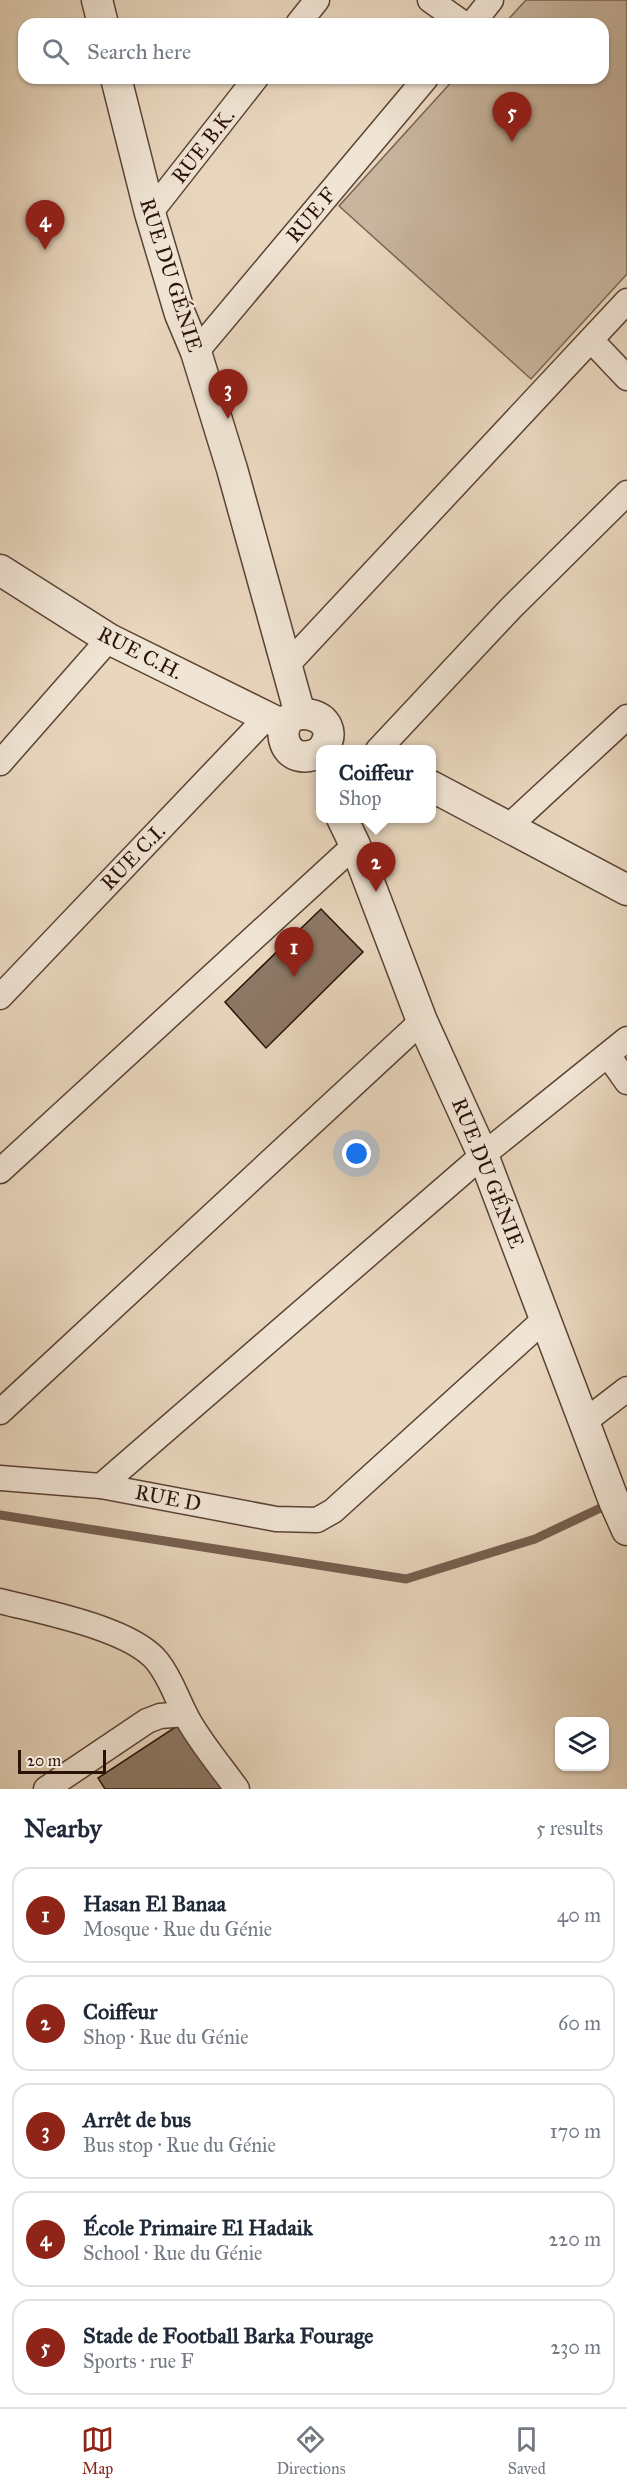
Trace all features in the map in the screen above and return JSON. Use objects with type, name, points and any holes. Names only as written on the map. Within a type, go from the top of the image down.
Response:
[{"type":"street","points":[[97,0],[102,18]]},
{"type":"street","points":[[303,18],[317,0]]},
{"type":"street","points":[[430,0],[456,18]]},
{"type":"street","points":[[477,18],[491,0]]},
{"type":"street","name":"RUE DU GÉNIE","points":[[118,84],[150,213],[180,314],[196,351],[288,664],[284,719]]},
{"type":"street","name":"RUE B.K.","points":[[150,213],[251,84]]},
{"type":"street","name":"RUE F","points":[[196,351],[421,84]]},
{"type":"street","points":[[288,664],[627,302]]},
{"type":"street","points":[[591,340],[627,378]]},
{"type":"street","points":[[383,745],[510,609],[627,493]]},
{"type":"street","name":"RUE C.H.","points":[[2,576],[109,639],[284,719],[310,713],[320,717],[326,725],[326,745]]},
{"type":"street","points":[[0,763],[109,639]]},
{"type":"street","points":[[507,828],[627,717]]},
{"type":"street","name":"RUE C.I.","points":[[0,997],[284,719]]},
{"type":"street","points":[[436,788],[627,890]]},
{"type":"street","name":"RUE DU GÉNIE","points":[[344,823],[355,845],[422,1021],[483,1155],[627,1530]]},
{"type":"street","points":[[0,1171],[355,845]]},
{"type":"street","points":[[0,1412],[422,1021]]},
{"type":"street","points":[[101,1486],[483,1155],[627,1039]]},
{"type":"street","points":[[608,1055],[627,1082]]},
{"type":"street","name":"RUE D","points":[[0,1478],[101,1486],[276,1519],[317,1520],[333,1511],[546,1318]]},
{"type":"street","points":[[584,1422],[627,1389]]},
{"type":"street","points":[[0,1601],[100,1628],[130,1641],[156,1660],[175,1688],[185,1714],[237,1789]]},
{"type":"street","points":[[53,1787],[147,1721],[160,1716],[185,1714]]},
{"type":"shaded area","points":[[526,0],[627,0],[627,274],[531,379],[339,206],[450,84],[609,84],[609,18],[510,18]]},
{"type":"building","points":[[321,909],[363,952],[266,1048],[225,1002]]},
{"type":"building","points":[[183,1722],[230,1789],[105,1789],[98,1778]]},
{"type":"waterway","points":[[0,1515],[406,1579],[535,1539],[611,1503]]},
{"type":"place","name":"Stade de Football Barka Fourage","points":[[512,142]]},
{"type":"place","name":"École Primaire El Hadaik","points":[[45,250]]},
{"type":"place","name":"Arrêt de bus","points":[[228,419]]},
{"type":"place","name":"Coiffeur","points":[[376,892]]},
{"type":"place","name":"Hasan El Banaa","points":[[294,977]]}]
